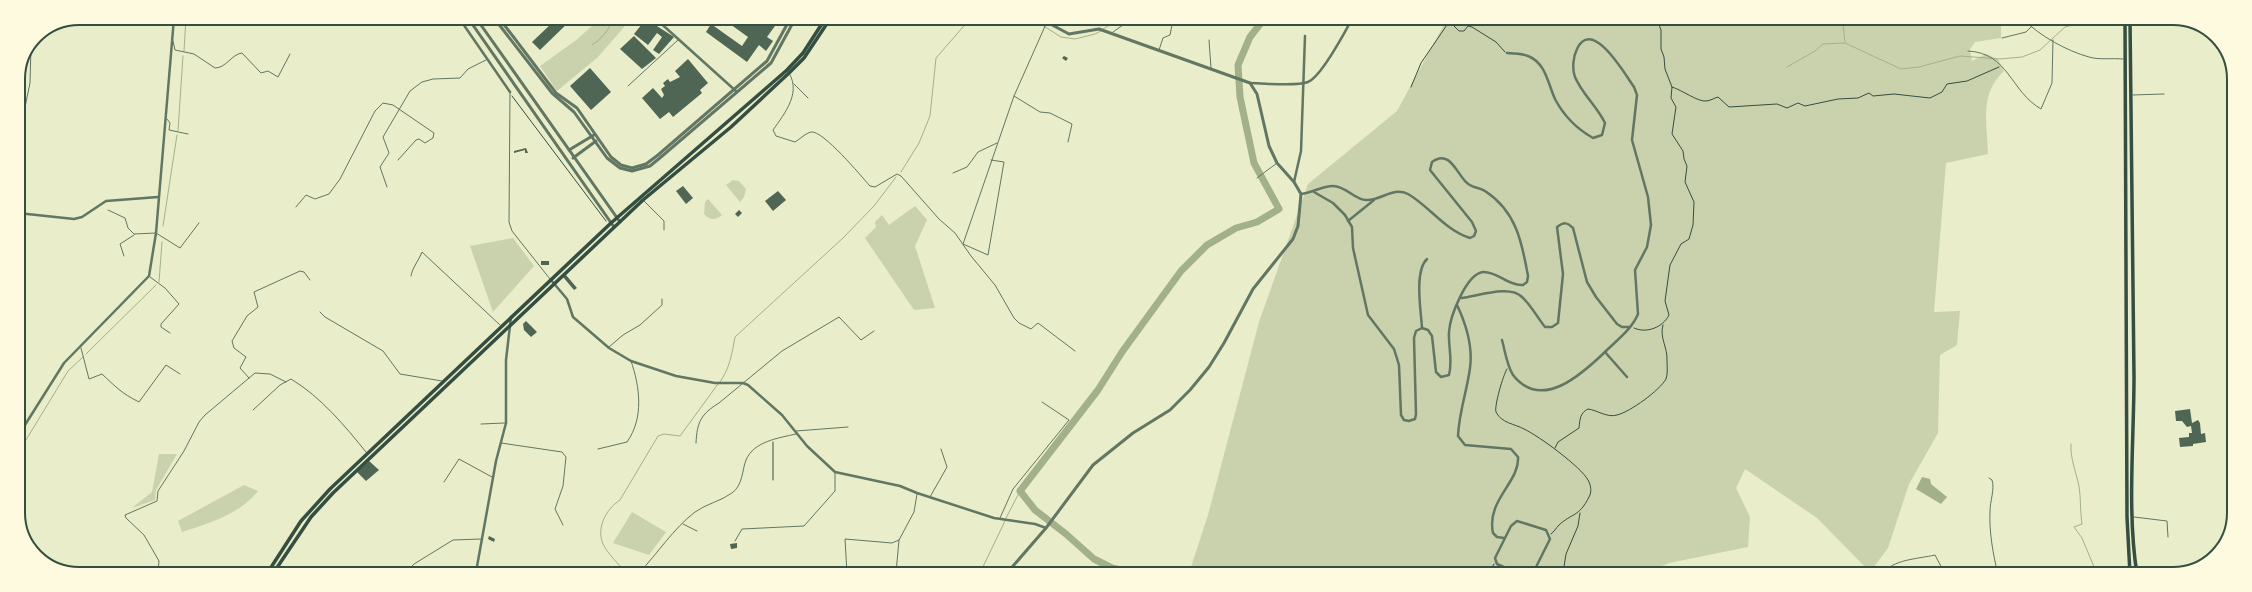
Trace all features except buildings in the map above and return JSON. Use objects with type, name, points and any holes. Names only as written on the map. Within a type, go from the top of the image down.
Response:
[{"type":"main road","points":[[271,567],[313,506],[447,386],[512,324],[611,223],[619,220],[747,113],[788,71],[803,53],[821,25]]},
{"type":"main road","points":[[277,567],[318,508],[442,381],[500,326],[552,282],[614,227],[619,220],[804,58],[826,25]]},
{"type":"main road","points":[[2125,25],[2128,304],[2127,517],[2130,567]]},
{"type":"main road","points":[[2130,25],[2134,304],[2133,517],[2134,556],[2136,567]]},
{"type":"main road","points":[[2127,191],[2133,191]]},
{"type":"street","points":[[25,425],[64,363],[80,348],[107,317],[149,276],[156,233],[173,25]]},
{"type":"street","points":[[464,25],[510,92]]},
{"type":"street","points":[[473,25],[614,227]]},
{"type":"street","points":[[481,25],[569,150],[573,158],[619,220]]},
{"type":"street","points":[[499,25],[552,93],[574,112],[592,135],[607,158],[620,168],[632,171],[641,170],[661,157],[771,63],[792,25]]},
{"type":"street","points":[[504,25],[556,93],[577,108],[611,157],[621,165],[632,168],[646,164],[767,61],[787,25]]},
{"type":"street","points":[[663,25],[737,92]]},
{"type":"street","points":[[1054,25],[1069,34],[1095,29],[1102,30],[1250,82],[1303,84],[1312,80],[1335,50],[1349,25]]},
{"type":"street","points":[[1294,182],[1301,151],[1305,36]]},
{"type":"street","points":[[1502,340],[1513,375],[1524,385],[1542,391],[1564,386],[1583,373],[1630,326],[1638,314],[1635,270],[1647,247],[1651,225],[1648,197],[1632,140],[1637,95],[1634,87],[1602,43],[1591,40],[1585,41],[1578,46],[1574,62],[1575,76],[1586,96],[1606,123],[1602,135],[1594,138],[1569,119],[1555,98],[1541,66],[1536,60],[1524,55],[1507,53]]},
{"type":"street","points":[[1013,567],[1046,528],[1093,465],[1133,433],[1174,406],[1209,366],[1253,289],[1293,239],[1298,226],[1301,194],[1294,182],[1277,163],[1267,139],[1257,94],[1250,82]]},
{"type":"street","points":[[2126,102],[2132,102]]},
{"type":"street","points":[[569,150],[592,135],[597,136]]},
{"type":"street","points":[[573,158],[596,142],[597,136]]},
{"type":"street","points":[[1301,194],[1314,192],[1320,188],[1334,186],[1346,190],[1365,200],[1375,199],[1390,193],[1404,193],[1470,238],[1474,236],[1476,231],[1472,222],[1430,170],[1432,162],[1440,158],[1449,160],[1469,185],[1485,191],[1506,208],[1519,234],[1528,276],[1527,282],[1523,286],[1518,286],[1494,275],[1480,273],[1468,283],[1451,320],[1449,331],[1450,374],[1445,377],[1436,372],[1432,336],[1428,330],[1422,328],[1416,331],[1414,338],[1416,414],[1415,419],[1410,422],[1404,420],[1401,415],[1399,365],[1394,349],[1368,315],[1364,303],[1353,248],[1352,227],[1345,215],[1333,204],[1314,192]]},
{"type":"street","points":[[25,214],[74,219],[82,217],[106,201],[158,197]]},
{"type":"street","points":[[1348,221],[1375,199]]},
{"type":"street","points":[[1461,298],[1473,298],[1490,292],[1521,295],[1545,327],[1552,327],[1558,323],[1561,308],[1563,274],[1557,227],[1563,223],[1568,223],[1574,228],[1588,282],[1596,297],[1617,324],[1622,328],[1630,326]]},
{"type":"street","points":[[1422,328],[1419,281],[1423,263],[1428,259]]},
{"type":"street","points":[[552,282],[567,299],[573,316],[609,348],[631,361],[676,376],[715,383],[743,383],[782,414],[795,433],[835,472],[900,486],[930,498],[999,519],[1035,524],[1046,528]]},
{"type":"street","points":[[2128,304],[2134,304]]},
{"type":"street","points":[[1457,305],[1466,323],[1470,368],[1460,414],[1458,436],[1465,445],[1511,449],[1518,457],[1517,468],[1494,509],[1493,533],[1497,537],[1504,538]]},
{"type":"street","points":[[477,567],[493,478],[506,423],[506,360],[512,324],[511,317]]},
{"type":"street","points":[[1605,352],[1626,377]]},
{"type":"street","points":[[1506,567],[1496,562],[1495,558],[1511,526],[1517,521],[1546,530],[1549,536],[1550,539],[1536,567]]},
{"type":"lane","points":[[962,244],[1014,96],[1045,25]]},
{"type":"lane","points":[[1110,34],[1120,25]]},
{"type":"lane","points":[[1159,50],[1163,38],[1170,34],[1172,25]]},
{"type":"lane","points":[[2002,38],[2026,32],[2031,27],[2076,52],[2090,57],[2131,59]]},
{"type":"lane","points":[[171,38],[174,41],[175,50],[194,54],[215,68],[221,67],[238,53],[242,53],[261,73],[268,71],[278,77],[290,54]]},
{"type":"lane","points":[[628,86],[679,38]]},
{"type":"lane","points":[[1209,40],[1211,69]]},
{"type":"lane","points":[[1968,51],[1988,54],[2000,65],[2015,84],[2041,109],[2052,83],[2053,40]]},
{"type":"lane","points":[[25,107],[30,83],[31,55]]},
{"type":"lane","points":[[387,187],[380,167],[389,153],[383,138],[410,91],[422,82],[433,79],[460,78],[468,69],[488,58]]},
{"type":"lane","points":[[788,71],[794,83],[808,98]]},
{"type":"lane","points":[[794,83],[794,96],[773,130],[776,136],[795,142],[811,132],[818,133],[827,140],[870,186],[875,187],[897,174],[901,176],[939,219],[955,232],[962,244],[995,284],[1019,323],[1031,328],[1038,323],[1075,351]]},
{"type":"lane","points":[[510,92],[509,222],[512,231],[552,282]]},
{"type":"lane","points":[[2132,95],[2164,94]]},
{"type":"lane","points":[[1014,96],[1040,112],[1050,113],[1072,124],[1068,142]]},
{"type":"lane","points":[[296,207],[306,195],[315,199],[329,194],[340,180],[379,105],[388,102],[400,109],[434,135],[425,143],[419,139],[416,140],[398,160]]},
{"type":"lane","points":[[165,117],[170,123],[169,130],[188,134]]},
{"type":"lane","points":[[953,173],[966,167],[978,152],[997,143]]},
{"type":"lane","points":[[962,244],[988,255],[1004,162],[991,160]]},
{"type":"lane","points":[[1257,178],[1277,163]]},
{"type":"lane","points":[[643,200],[664,221],[664,230]]},
{"type":"lane","points":[[108,210],[125,218],[128,228],[134,234]]},
{"type":"lane","points":[[124,256],[120,244],[134,234],[156,233],[180,248],[199,223]]},
{"type":"lane","points":[[411,276],[422,252],[500,326]]},
{"type":"lane","points":[[249,378],[240,368],[246,357],[234,348],[232,341],[244,320],[258,307],[254,292],[300,271],[304,272],[310,280]]},
{"type":"lane","points":[[149,276],[165,288],[180,304],[161,324],[161,327],[170,333]]},
{"type":"lane","points":[[609,348],[654,314],[662,305],[662,299]]},
{"type":"lane","points":[[320,312],[325,318],[383,351],[400,374],[442,381],[447,386]]},
{"type":"lane","points":[[696,443],[697,425],[708,410],[719,403],[782,351],[839,317],[861,340],[874,331]]},
{"type":"lane","points":[[80,348],[89,379],[102,374],[116,387],[118,392],[139,402],[166,366],[180,374]]},
{"type":"lane","points":[[598,450],[627,442],[634,432],[637,422],[638,389],[631,361]]},
{"type":"lane","points":[[159,567],[160,561],[144,535],[126,518],[125,515],[158,502],[158,491],[184,451],[199,422],[205,415],[249,378],[256,373],[270,374],[286,382]]},
{"type":"lane","points":[[253,410],[291,379],[301,385],[348,429],[369,455]]},
{"type":"lane","points":[[999,519],[1013,489],[1069,420],[1042,402]]},
{"type":"lane","points":[[481,424],[506,423]]},
{"type":"lane","points":[[643,567],[682,523],[706,505],[733,492],[743,476],[750,454],[761,444],[795,433],[848,427]]},
{"type":"lane","points":[[501,443],[562,452],[566,457],[564,486],[555,509],[563,525]]},
{"type":"lane","points":[[930,498],[947,467],[941,449]]},
{"type":"lane","points":[[444,482],[459,459],[493,478]]},
{"type":"lane","points":[[735,541],[742,529],[804,526],[835,491],[835,472]]},
{"type":"lane","points":[[1989,478],[1992,480],[1994,485],[1990,512],[1996,567]]},
{"type":"lane","points":[[897,567],[899,540],[914,512],[917,493]]},
{"type":"lane","points":[[2133,517],[2167,521],[2168,537]]},
{"type":"lane","points":[[682,523],[697,531]]},
{"type":"lane","points":[[411,567],[453,540],[482,539]]},
{"type":"lane","points":[[847,567],[845,539],[892,543],[899,540]]},
{"type":"lane","points":[[1887,567],[1901,562],[1935,555],[1941,567]]},
{"type":"path","points":[[1410,87],[1421,63],[1448,25]]},
{"type":"path","points":[[1453,25],[1459,31],[1464,30],[1467,26],[1472,27],[1496,42],[1507,53]]},
{"type":"path","points":[[1555,449],[1558,442],[1579,428],[1581,414],[1584,411],[1593,409],[1602,414],[1616,416],[1641,402],[1662,384],[1666,378],[1667,358],[1662,335],[1663,324],[1669,315],[1665,301],[1670,265],[1680,244],[1689,239],[1693,225],[1694,202],[1685,182],[1687,166],[1683,151],[1672,134],[1676,107],[1671,98],[1672,87],[1665,69],[1661,49],[1661,30],[1659,25]]},
{"type":"path","points":[[1672,87],[1688,93],[1698,100],[1705,101],[1718,97],[1729,107],[1777,104],[1787,108],[1798,103],[1805,106],[1838,98],[1858,98],[1869,93],[1873,96],[1894,94],[1930,98],[1942,92],[1947,84],[1967,81],[1999,69],[2000,65]]},
{"type":"path","points":[[510,92],[604,220],[611,223]]},
{"type":"path","points":[[1630,326],[1640,331],[1663,324]]},
{"type":"path","points":[[1509,365],[1501,383],[1495,409],[1496,413],[1503,420],[1524,429],[1555,449],[1580,471],[1590,484],[1590,496],[1581,512],[1578,526],[1566,554],[1564,567]]},
{"type":"path","points":[[773,440],[773,480]]},
{"type":"path","points":[[1549,536],[1559,525],[1581,512]]},
{"type":"path","points":[[1493,567],[1496,562]]},
{"type":"shaded area","points":[[593,25],[626,25],[598,57],[557,91],[540,66],[575,41]]},
{"type":"shaded area","points":[[1444,25],[2001,25],[2001,38],[1975,42],[1970,49],[1972,61],[1986,54],[1998,59],[2004,71],[1996,80],[1988,99],[1986,120],[1988,154],[1946,163],[1934,312],[1960,311],[1957,345],[1940,355],[1938,433],[1909,484],[1888,548],[1874,567],[1865,567],[1817,518],[1745,469],[1736,488],[1750,517],[1748,547],[1669,563],[1659,567],[1191,567],[1208,515],[1259,322],[1308,184],[1397,111]]},
{"type":"shaded area","points":[[733,180],[739,181],[746,189],[744,197],[740,202],[726,185]]},
{"type":"shaded area","points":[[708,199],[722,215],[713,219],[708,218],[704,214],[705,202]]},
{"type":"shaded area","points":[[915,206],[927,220],[915,246],[935,308],[914,310],[865,238],[876,227],[875,222],[882,215],[889,225]]},
{"type":"shaded area","points":[[513,238],[534,266],[493,312],[470,246]]},
{"type":"shaded area","points":[[159,454],[177,454],[156,490],[155,500],[132,508],[152,492]]},
{"type":"shaded area","points":[[1922,477],[1930,479],[1931,484],[1947,497],[1941,504],[1916,489]]},
{"type":"shaded area","points":[[244,485],[258,491],[242,506],[224,517],[182,532],[178,521]]},
{"type":"shaded area","points":[[632,512],[666,532],[649,555],[613,543]]},
{"type":"waterway","points":[[184,51],[186,25]]},
{"type":"waterway","points":[[592,45],[605,34],[610,25]]},
{"type":"waterway","points":[[901,172],[919,143],[930,116],[936,58],[965,25]]},
{"type":"waterway","points":[[1042,25],[1061,37],[1075,39],[1101,31]]},
{"type":"waterway","points":[[1103,29],[1110,25]]},
{"type":"waterway","points":[[1110,567],[1094,559],[1066,534],[1035,510],[1020,491],[1098,390],[1122,352],[1181,271],[1207,245],[1236,228],[1257,222],[1279,209],[1254,163],[1240,97],[1238,65],[1250,37],[1259,25]]},
{"type":"waterway","points":[[1843,25],[1845,42]]},
{"type":"waterway","points":[[1787,67],[1815,51],[1823,44],[1845,43],[1901,69],[1919,67],[1960,56],[2000,59],[2022,57],[2040,50],[2065,27],[2072,25]]},
{"type":"waterway","points":[[178,131],[183,56]]},
{"type":"waterway","points":[[163,226],[177,135]]},
{"type":"waterway","points":[[720,382],[732,355],[735,337],[843,238],[874,206],[896,177]]},
{"type":"waterway","points":[[159,282],[162,242]]},
{"type":"waterway","points":[[86,354],[156,285]]},
{"type":"waterway","points":[[25,442],[68,371],[83,357]]},
{"type":"waterway","points":[[621,567],[604,546],[602,540],[601,526],[606,514],[620,500],[658,436],[664,434],[680,436],[718,384]]},
{"type":"waterway","points":[[2071,444],[2072,460],[2079,486],[2082,524],[2074,527],[2082,538],[2094,567]]},
{"type":"waterway","points":[[1006,518],[1020,491]]},
{"type":"waterway","points":[[983,567],[1005,521]]}]
